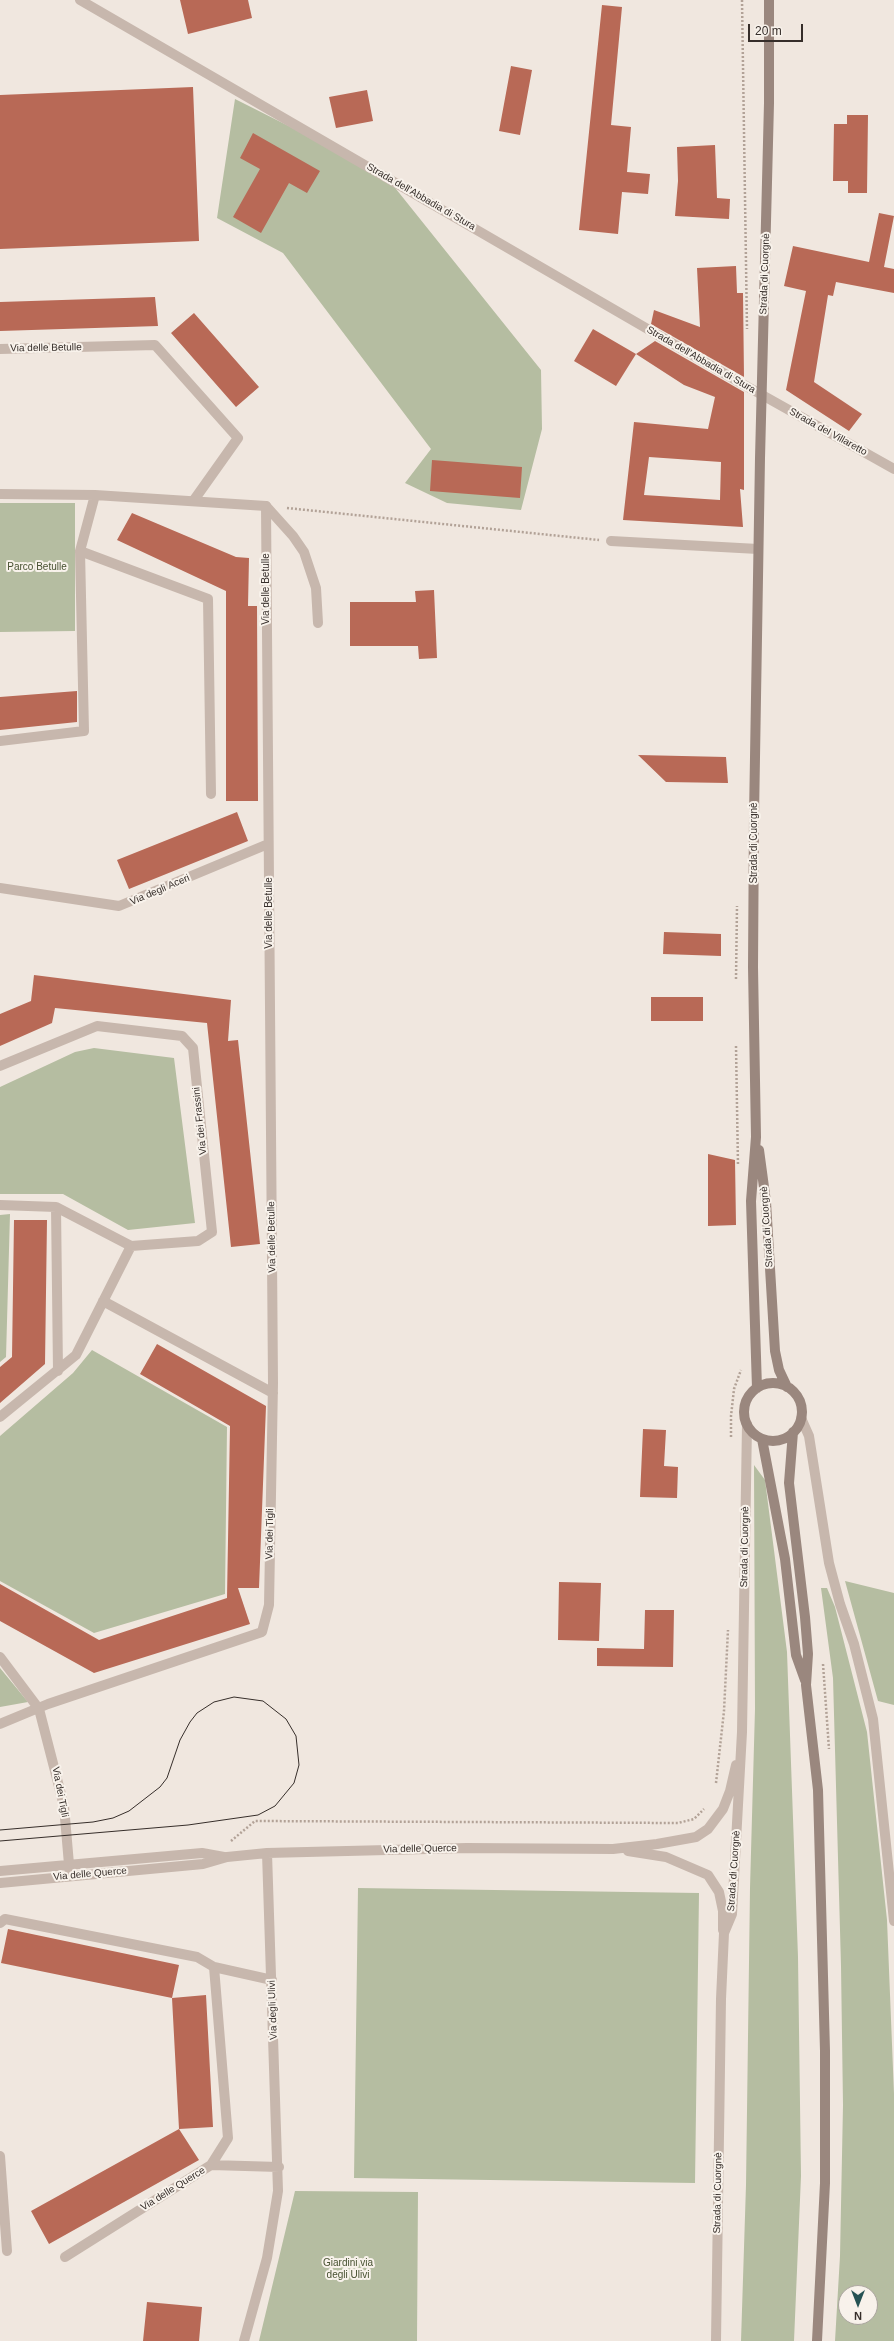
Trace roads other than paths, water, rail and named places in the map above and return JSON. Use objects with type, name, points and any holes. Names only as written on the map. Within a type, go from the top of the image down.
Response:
[{"type":"main road","name":"Strada di Cuorgnè","points":[[757,1388],[751,1201],[756,1136],[753,959],[758,548],[770,103],[769,0]]},
{"type":"main road","name":"Strada di Cuorgnè","points":[[756,1136],[766,1202],[775,1351],[779,1370],[787,1387]]},
{"type":"main road","points":[[793,1432],[777,1440],[762,1439],[753,1433],[747,1424],[744,1412],[746,1402],[757,1388],[772,1383],[787,1387],[800,1400],[801,1418],[793,1432],[789,1483],[805,1617],[808,1654],[806,1685],[818,1790],[825,2051],[825,2182],[817,2341]]},
{"type":"main road","points":[[762,1439],[785,1559],[796,1655],[806,1685]]},
{"type":"street","name":"Strada dell'Abbadia di Stura","points":[[80,0],[762,394]]},
{"type":"street","name":"Via delle Betulle","points":[[0,349],[155,345],[238,438],[194,500]]},
{"type":"street","name":"Strada del Villaretto","points":[[762,394],[894,469]]},
{"type":"street","points":[[0,494],[95,495],[194,500],[266,506],[294,536],[304,552],[316,588],[318,623]]},
{"type":"street","points":[[0,740],[84,731],[80,551],[95,495]]},
{"type":"street","name":"Via delle Betulle","points":[[266,506],[273,1393]]},
{"type":"street","points":[[611,541],[758,548]]},
{"type":"street","points":[[80,551],[208,599],[211,794]]},
{"type":"street","name":"Via degli Aceri","points":[[0,888],[119,906],[268,844]]},
{"type":"street","name":"Via dei Frassini","points":[[0,1066],[97,1026],[182,1036],[193,1048],[212,1232],[198,1241],[131,1246]]},
{"type":"street","points":[[0,1205],[56,1207],[131,1246],[76,1355],[0,1417]]},
{"type":"street","points":[[56,1207],[58,1370]]},
{"type":"street","points":[[103,1301],[273,1393]]},
{"type":"street","name":"Via dei Tigli","points":[[39,1709],[262,1632],[269,1605],[273,1393]]},
{"type":"street","points":[[801,1418],[809,1436],[829,1563],[840,1604],[854,1644],[873,1719],[894,1921]]},
{"type":"street","name":"Strada di Cuorgnè","points":[[716,2341],[720,1999],[724,1933],[732,1914],[742,1732],[747,1424]]},
{"type":"street","name":"Via dei Tigli","points":[[0,1657],[39,1709],[64,1806],[70,1876]]},
{"type":"street","points":[[0,1724],[39,1709]]},
{"type":"street","name":"Via delle Querce","points":[[0,1883],[203,1864],[228,1857],[267,1852],[467,1848],[613,1849],[657,1844],[696,1837],[708,1829],[723,1809],[730,1791],[742,1732]]},
{"type":"street","name":"Via delle Querce","points":[[613,1849],[666,1857],[708,1875],[719,1892],[723,1911],[724,1933]]},
{"type":"street","name":"Via degli Ulivi","points":[[244,2341],[266,2258],[278,2191],[279,2167],[267,1852]]},
{"type":"street","name":"Via delle Querce","points":[[0,1871],[202,1853],[228,1857]]},
{"type":"street","points":[[0,1922],[5,1919],[197,1957],[214,1967],[272,1980]]},
{"type":"street","name":"Via delle Querce","points":[[65,2256],[211,2165],[228,2138],[214,1967]]},
{"type":"street","points":[[0,2156],[7,2251]]},
{"type":"street","points":[[211,2165],[279,2167]]},
{"type":"tram line","points":[[0,1830],[93,1822],[113,1818],[129,1811],[160,1787],[167,1778],[180,1740],[190,1722],[197,1713],[214,1702],[234,1697],[263,1701],[286,1719],[296,1736],[299,1765],[294,1783],[275,1806],[258,1815],[188,1825],[0,1841]]},
{"type":"park label","name":"Parco Betulle","points":[[37,567]]},
{"type":"park label","name":"Giardini via degli Ulivi","points":[[348,2268]]}]
